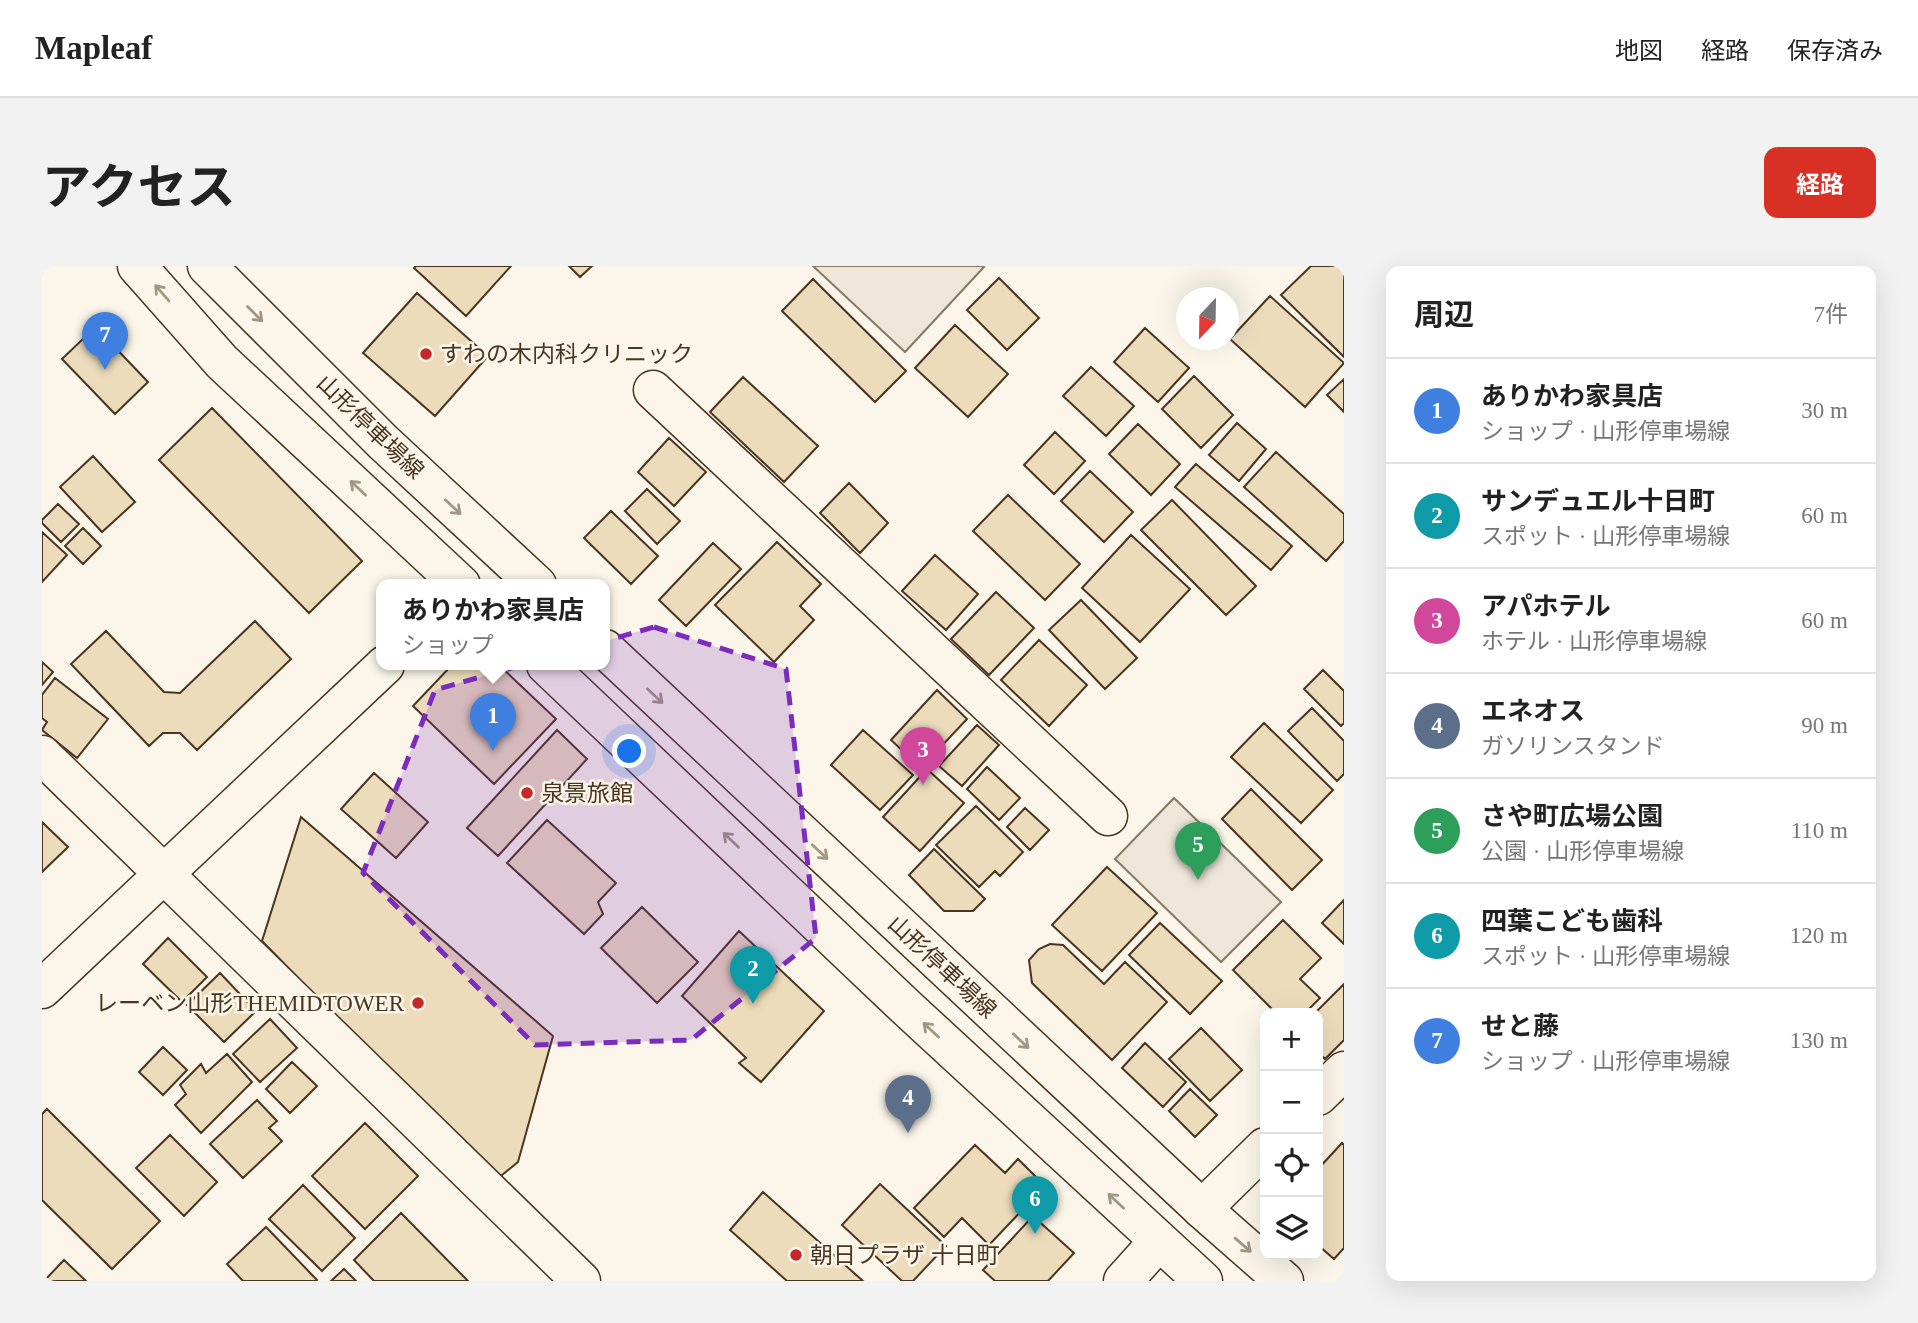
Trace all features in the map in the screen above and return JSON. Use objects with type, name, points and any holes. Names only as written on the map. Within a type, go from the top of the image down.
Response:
[{"type":"main road","points":[[137,266],[222,362],[455,579]]},
{"type":"main road","name":"山形停車場線","points":[[207,266],[383,442],[531,579]]},
{"type":"main road","points":[[653,390],[1108,816]]},
{"type":"main road","name":"山形停車場線","points":[[610,654],[1202,1209],[1284,1281]]},
{"type":"main road","points":[[42,989],[380,670]]},
{"type":"main road","points":[[551,670],[917,1017],[1202,1281]]},
{"type":"main road","points":[[42,755],[581,1281]]},
{"type":"main road","points":[[1323,1092],[1344,1071]]},
{"type":"main road","points":[[1202,1209],[1260,1152]]},
{"type":"main road","points":[[1123,1281],[1160,1241]]},
{"type":"highlighted area","points":[[654,627],[786,669],[816,938],[691,1040],[535,1045],[363,873],[435,690]]},
{"type":"shaded area","points":[[813,266],[982,266],[984,267],[905,352]]},
{"type":"shaded area","points":[[1174,798],[1281,902],[1221,962],[1115,859]]},
{"type":"building","points":[[511,266],[466,316],[414,268]]},
{"type":"building","points":[[569,266],[592,266],[580,277]]},
{"type":"building","points":[[1311,266],[1344,266],[1344,357],[1281,295]]},
{"type":"building","points":[[999,278],[1039,318],[1007,350],[967,310]]},
{"type":"building","points":[[813,279],[906,371],[875,402],[782,311]]},
{"type":"building","name":"すわの木内科クリニック","points":[[417,293],[488,356],[435,416],[363,353]]},
{"type":"building","points":[[1270,296],[1344,363],[1305,407],[1239,347],[1239,329]]},
{"type":"building","points":[[955,325],[1008,374],[968,417],[915,368]]},
{"type":"building","points":[[1145,328],[1189,368],[1158,402],[1114,362]]},
{"type":"building","points":[[88,334],[107,339],[148,382],[115,414],[62,359]]},
{"type":"building","points":[[1091,367],[1134,406],[1106,436],[1063,396]]},
{"type":"building","points":[[1194,376],[1233,415],[1201,448],[1162,409]]},
{"type":"building","points":[[743,377],[818,446],[784,482],[710,412]]},
{"type":"building","points":[[1344,379],[1344,412],[1327,395]]},
{"type":"building","points":[[212,408],[362,561],[309,613],[159,460]]},
{"type":"building","points":[[1237,423],[1266,449],[1239,481],[1209,455]]},
{"type":"building","points":[[1138,424],[1180,464],[1151,495],[1109,454]]},
{"type":"building","points":[[1055,432],[1085,461],[1054,494],[1024,465]]},
{"type":"building","points":[[669,438],[706,472],[674,506],[638,472]]},
{"type":"building","points":[[1276,452],[1344,514],[1344,541],[1326,561],[1244,487]]},
{"type":"building","points":[[93,456],[135,502],[102,532],[60,487]]},
{"type":"building","points":[[1196,464],[1292,546],[1271,570],[1175,487]]},
{"type":"building","points":[[1090,471],[1133,512],[1104,542],[1061,501]]},
{"type":"building","points":[[849,483],[888,523],[860,553],[820,513]]},
{"type":"building","points":[[647,489],[680,521],[657,544],[625,511]]},
{"type":"building","points":[[1008,495],[1080,564],[1045,600],[973,531]]},
{"type":"building","points":[[1172,500],[1256,586],[1226,615],[1141,530]]},
{"type":"building","points":[[58,504],[79,524],[61,542],[42,523]]},
{"type":"building","points":[[611,511],[658,556],[631,584],[584,538]]},
{"type":"building","points":[[83,528],[101,546],[83,564],[65,546]]},
{"type":"building","points":[[42,532],[67,555],[42,582]]},
{"type":"building","points":[[1131,535],[1190,589],[1140,642],[1082,588]]},
{"type":"building","points":[[777,542],[821,584],[800,606],[814,620],[774,662],[715,605]]},
{"type":"building","points":[[713,543],[741,569],[686,626],[659,600]]},
{"type":"building","points":[[935,555],[978,594],[946,630],[902,591]]},
{"type":"building","points":[[996,592],[1034,628],[989,675],[951,639]]},
{"type":"building","points":[[1081,600],[1137,658],[1105,689],[1049,630]]},
{"type":"building","points":[[255,621],[291,659],[197,750],[180,733],[163,733],[149,746],[71,664],[106,631],[164,692],[180,693]]},
{"type":"building","points":[[1039,640],[1087,685],[1049,726],[1001,680]]},
{"type":"building","points":[[42,662],[53,672],[42,685]]},
{"type":"building","points":[[447,670],[504,670],[556,719],[494,784],[413,706]]},
{"type":"building","points":[[1323,670],[1344,691],[1344,723],[1341,726],[1304,689]]},
{"type":"building","points":[[55,678],[108,719],[77,758],[42,730],[47,722],[42,718],[42,695]]},
{"type":"building","points":[[937,690],[967,719],[921,768],[891,740]]},
{"type":"building","points":[[1312,708],[1344,741],[1344,774],[1337,781],[1288,731]]},
{"type":"building","points":[[1264,723],[1333,790],[1301,823],[1231,757]]},
{"type":"building","points":[[977,725],[999,745],[962,786],[939,766]]},
{"type":"building","name":"泉景旅館","points":[[557,730],[587,759],[498,856],[467,828]]},
{"type":"building","points":[[863,730],[913,775],[880,810],[831,765]]},
{"type":"building","points":[[987,767],[1020,798],[999,820],[967,789]]},
{"type":"building","points":[[927,769],[964,803],[920,851],[883,817]]},
{"type":"building","points":[[374,773],[428,822],[396,858],[341,809]]},
{"type":"building","points":[[1251,789],[1322,860],[1292,890],[1222,819]]},
{"type":"building","points":[[976,806],[1023,852],[1000,876],[995,871],[979,887],[936,845]]},
{"type":"building","points":[[1025,808],[1049,830],[1030,850],[1007,827]]},
{"type":"building","name":"レーベン山形THEMIDTOWER","points":[[301,817],[553,1036],[518,1162],[496,1180],[262,941]]},
{"type":"building","points":[[547,820],[616,883],[598,902],[603,914],[584,934],[507,863]]},
{"type":"building","points":[[42,822],[68,847],[42,872]]},
{"type":"building","points":[[934,849],[985,899],[973,911],[944,911],[909,875]]},
{"type":"building","points":[[1107,867],[1157,913],[1102,971],[1052,925]]},
{"type":"building","points":[[1344,900],[1344,944],[1322,923]]},
{"type":"building","points":[[642,907],[698,962],[657,1003],[601,948]]},
{"type":"building","points":[[1283,920],[1321,958],[1300,979],[1320,998],[1310,1008],[1271,1008],[1233,970]]},
{"type":"building","points":[[1160,923],[1222,981],[1190,1014],[1129,955]]},
{"type":"building","points":[[739,931],[824,1011],[761,1082],[739,1063],[746,1058],[682,996]]},
{"type":"building","points":[[168,938],[207,977],[182,1002],[143,964]]},
{"type":"building","points":[[1050,944],[1063,945],[1104,984],[1125,962],[1167,1002],[1112,1060],[1032,983],[1029,960],[1039,949]]},
{"type":"building","points":[[220,973],[256,1011],[224,1042],[187,1005]]},
{"type":"building","points":[[1344,984],[1344,1040],[1325,1059],[1323,1008],[1320,1008]]},
{"type":"building","points":[[270,1019],[297,1048],[260,1082],[233,1054]]},
{"type":"building","points":[[1201,1028],[1242,1070],[1210,1101],[1169,1059]]},
{"type":"building","points":[[1145,1043],[1186,1082],[1163,1107],[1122,1068]]},
{"type":"building","points":[[163,1047],[187,1070],[163,1095],[139,1072]]},
{"type":"building","points":[[227,1054],[252,1082],[201,1133],[175,1105],[186,1094],[180,1085],[201,1064],[206,1073]]},
{"type":"building","points":[[292,1062],[317,1086],[290,1113],[266,1089]]},
{"type":"building","points":[[1190,1089],[1217,1115],[1195,1137],[1169,1111]]},
{"type":"building","points":[[257,1100],[277,1121],[269,1128],[282,1141],[243,1178],[210,1144]]},
{"type":"building","points":[[47,1109],[160,1221],[112,1269],[42,1200],[42,1114]]},
{"type":"building","points":[[365,1123],[418,1176],[365,1229],[312,1176]]},
{"type":"building","points":[[170,1135],[217,1182],[184,1216],[136,1168]]},
{"type":"building","points":[[1342,1143],[1344,1145],[1344,1248],[1334,1259],[1323,1249],[1323,1164]]},
{"type":"building","points":[[975,1145],[1005,1173],[1018,1159],[1045,1186],[989,1245],[962,1218],[944,1237],[914,1208]]},
{"type":"building","points":[[880,1184],[946,1246],[913,1281],[902,1281],[842,1225]]},
{"type":"building","points":[[303,1185],[355,1238],[322,1271],[269,1219]]},
{"type":"building","name":"朝日プラザ 十日町","points":[[763,1192],[863,1281],[787,1281],[730,1230]]},
{"type":"building","points":[[401,1213],[468,1281],[374,1281],[354,1260]]},
{"type":"building","points":[[1033,1216],[1074,1253],[1048,1281],[995,1281],[983,1270]]},
{"type":"building","points":[[266,1227],[316,1281],[243,1281],[227,1264]]},
{"type":"building","points":[[64,1260],[86,1281],[44,1281]]},
{"type":"building","points":[[344,1269],[356,1281],[331,1281]]},
{"type":"place","name":"すわの木内科クリニック","points":[[426,354]]},
{"type":"place","name":"せと藤","points":[[105,370]]},
{"type":"place","name":"ありかわ家具店","points":[[493,751]]},
{"type":"place","name":"アパホテル","points":[[923,785]]},
{"type":"place","name":"泉景旅館","points":[[527,793]]},
{"type":"place","name":"さや町広場公園","points":[[1198,880]]},
{"type":"place","name":"レーベン山形THEMIDTOWER","points":[[418,1003]]},
{"type":"place","name":"サンデュエル十日町","points":[[753,1004]]},
{"type":"place","name":"エネオス","points":[[908,1133]]},
{"type":"place","name":"四葉こども歯科","points":[[1035,1234]]},
{"type":"place","name":"朝日プラザ 十日町","points":[[796,1255]]}]
